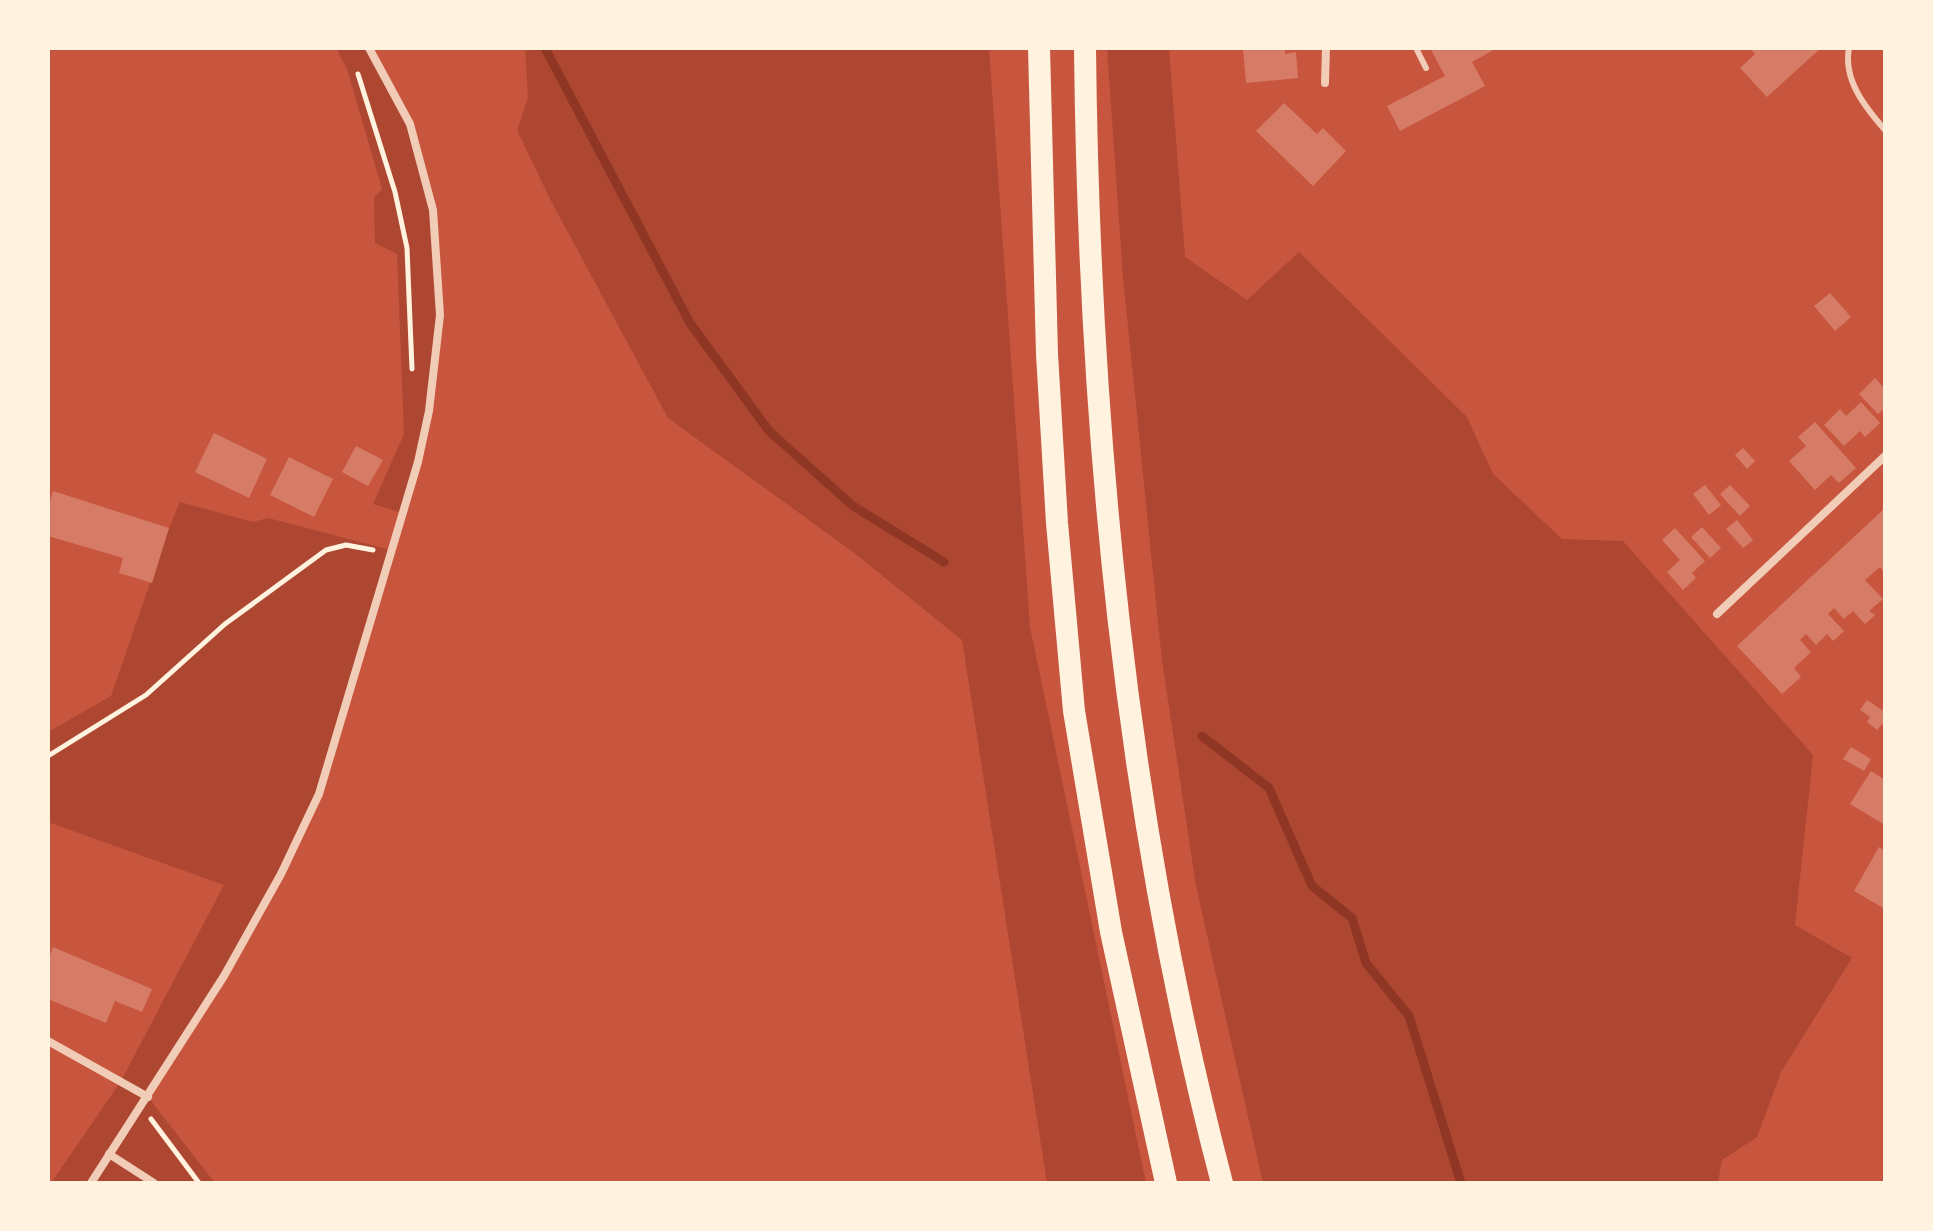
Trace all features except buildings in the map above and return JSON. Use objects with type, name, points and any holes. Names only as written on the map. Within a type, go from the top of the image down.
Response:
[{"type":"highway","points":[[1039,48],[1047,354],[1057,523],[1074,711],[1111,932],[1166,1183]]},
{"type":"highway","points":[[1085,48],[1086,193],[1101,436],[1120,634],[1144,808],[1174,974],[1222,1183]]},
{"type":"street","points":[[91,1183],[224,976],[281,874],[319,794],[418,462],[429,411],[440,315],[438,251],[433,210],[410,124],[369,48]]},
{"type":"street","points":[[1325,83],[1326,48]]},
{"type":"street","points":[[1717,614],[1885,456]]},
{"type":"street","points":[[48,1041],[148,1097]]},
{"type":"street","points":[[109,1154],[154,1183]]},
{"type":"lane","points":[[1416,48],[1426,68]]},
{"type":"lane","points":[[1849,48],[1846,65],[1864,105],[1885,130]]},
{"type":"path","points":[[355,65],[395,192],[407,248],[412,384]]},
{"type":"path","points":[[48,756],[146,695],[225,624],[326,550],[346,545],[390,553]]},
{"type":"path","points":[[141,1105],[199,1183]]},
{"type":"shaded area","points":[[336,48],[369,48],[410,124],[433,210],[440,315],[429,411],[402,513],[373,504],[404,434],[397,254],[375,243],[374,198],[382,189],[347,69]]},
{"type":"shaded area","points":[[525,48],[989,48],[1030,627],[1146,1183],[1047,1183],[962,640],[853,552],[668,418],[550,199],[517,130],[528,98]]},
{"type":"shaded area","points":[[1107,48],[1169,48],[1185,257],[1247,300],[1299,252],[1467,417],[1493,474],[1562,539],[1623,541],[1813,755],[1795,925],[1852,958],[1781,1072],[1757,1137],[1722,1160],[1718,1183],[1263,1183],[1196,886],[1162,661],[1123,277]]},
{"type":"shaded area","points":[[180,502],[253,522],[268,518],[391,550],[319,794],[281,874],[148,1097],[215,1183],[51,1183],[121,1081],[224,885],[48,822],[48,732],[111,696]]},
{"type":"waterway","points":[[545,48],[690,323],[769,431],[853,506],[944,562]]},
{"type":"waterway","points":[[1202,736],[1269,788],[1312,886],[1352,918],[1366,963],[1409,1016],[1461,1183]]}]
